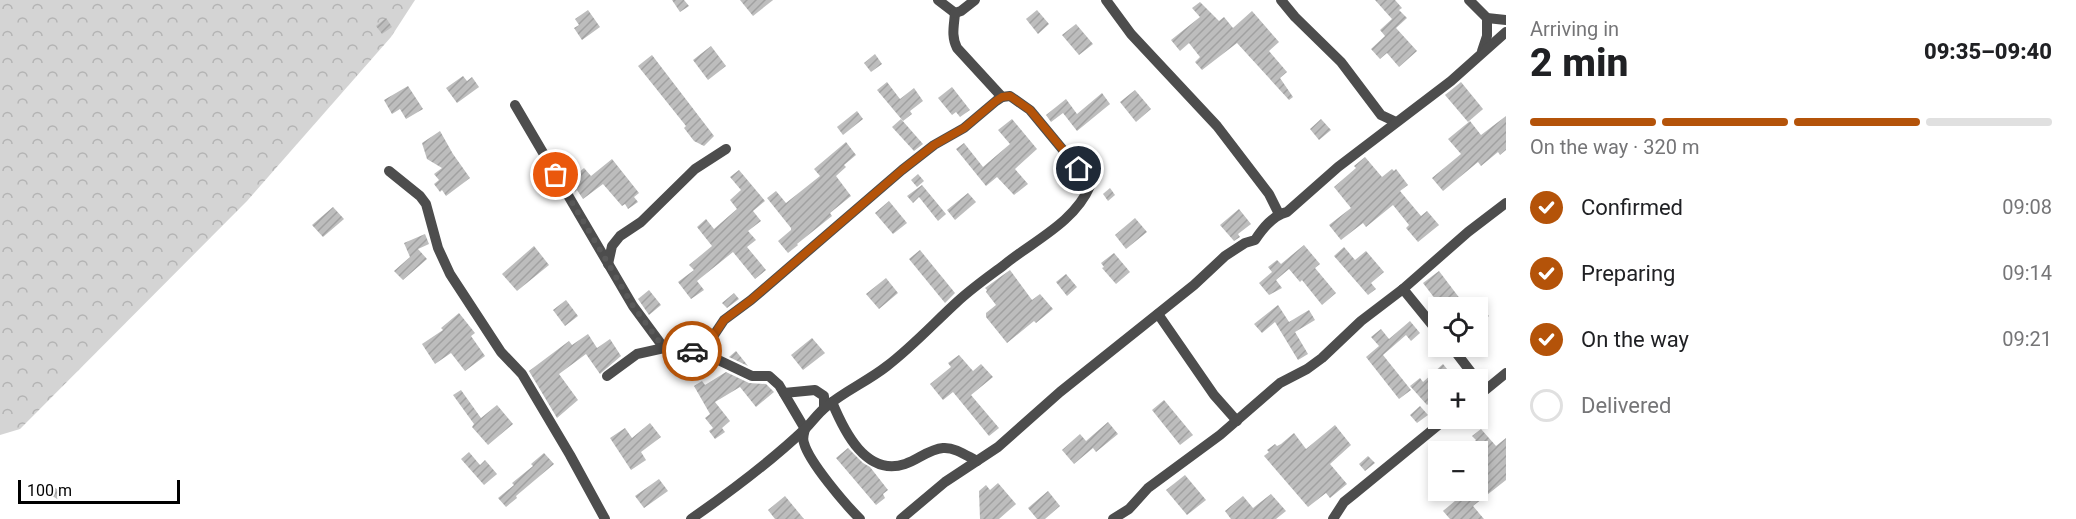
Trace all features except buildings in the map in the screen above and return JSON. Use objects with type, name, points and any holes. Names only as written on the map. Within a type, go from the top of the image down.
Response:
[{"type":"street","points":[[938,0],[955,13],[961,12],[975,0]]},
{"type":"street","points":[[1106,0],[1131,34],[1217,126],[1269,194],[1279,214]]},
{"type":"street","points":[[1281,0],[1341,62],[1381,116],[1396,122]]},
{"type":"street","points":[[1468,0],[1487,18],[1506,20]]},
{"type":"street","points":[[955,13],[953,30],[957,48],[1002,97]]},
{"type":"street","points":[[1482,52],[1488,36],[1487,18]]},
{"type":"street","points":[[901,519],[945,482],[998,447],[1060,392],[1194,285],[1225,256],[1245,243],[1255,240],[1264,226],[1279,214],[1287,212],[1338,167],[1450,81],[1506,32]]},
{"type":"street","points":[[691,519],[727,494],[805,429],[828,405],[894,361],[959,300],[1049,233],[1086,195],[1090,186],[1087,179],[1030,110],[1010,96],[1002,97],[964,128],[934,145],[857,207],[751,300],[724,320],[708,344],[696,352]]},
{"type":"street","points":[[515,105],[633,306],[664,348]]},
{"type":"street","points":[[1380,134],[1381,116]]},
{"type":"street","points":[[608,264],[612,246],[620,237],[641,222],[695,169],[726,149]]},
{"type":"street","points":[[389,171],[420,196],[426,204],[438,248],[450,274],[466,302],[501,352],[522,374],[570,454],[605,519]]},
{"type":"street","points":[[1113,519],[1129,509],[1148,488],[1220,435],[1280,383],[1322,358],[1361,321],[1506,203]]},
{"type":"street","points":[[1403,289],[1428,320]]},
{"type":"street","points":[[1158,314],[1214,395],[1237,421]]},
{"type":"street","points":[[708,344],[712,357]]},
{"type":"street","points":[[607,376],[637,354],[664,348],[696,352],[712,357],[752,376],[769,375],[774,379],[805,429],[803,439],[805,446],[822,475],[860,519]]},
{"type":"street","points":[[1488,388],[1506,374]]},
{"type":"street","points":[[783,393],[815,390],[824,396],[856,446],[869,459],[882,466],[894,467],[907,464],[942,448],[955,450],[977,461]]},
{"type":"street","points":[[1333,519],[1344,502],[1434,429]]},
{"type":"green space","points":[[0,0],[415,0],[391,37],[247,201],[20,429],[0,435]]},
{"type":"way so far","points":[[556,175],[633,306],[664,348],[692,351]]},
{"type":"route","points":[[692,351],[696,352],[708,344],[724,320],[787,270],[902,170],[934,145],[964,128],[1002,97],[1010,96],[1017,99],[1030,110],[1079,169]]}]
